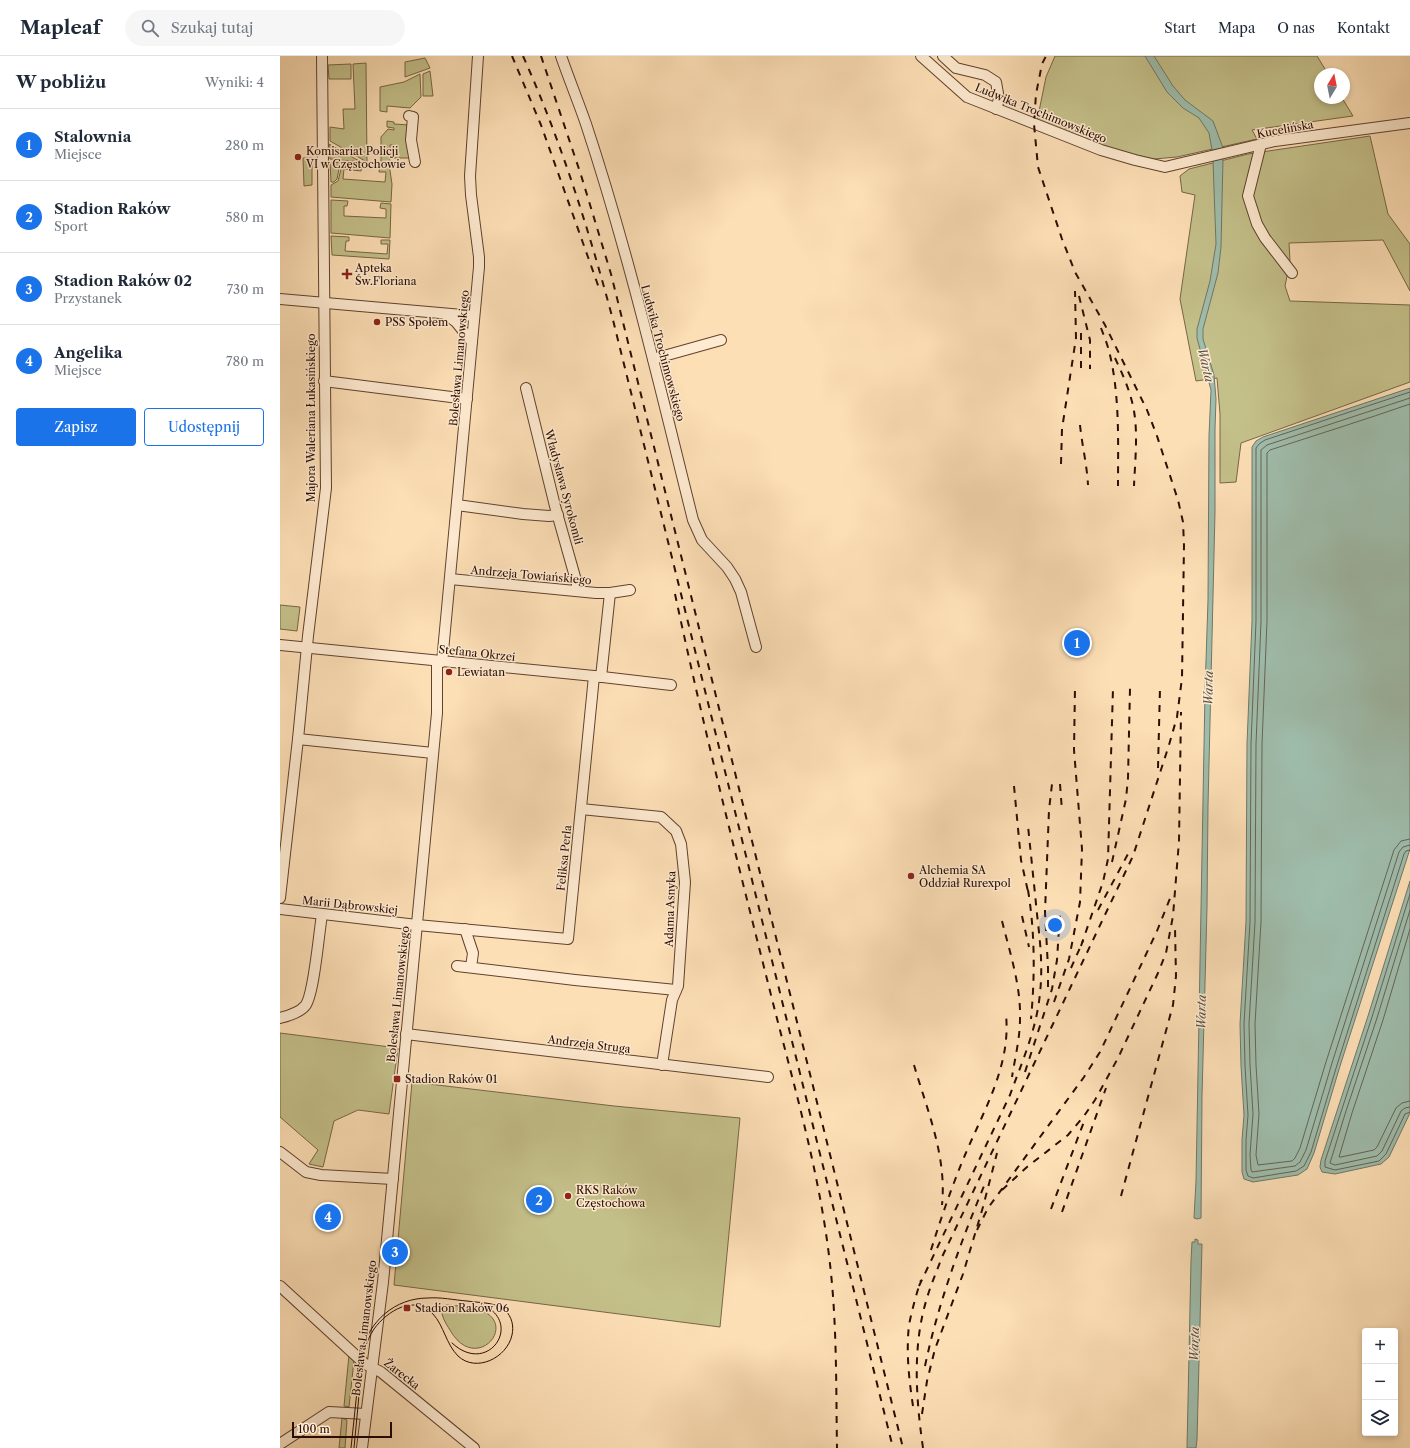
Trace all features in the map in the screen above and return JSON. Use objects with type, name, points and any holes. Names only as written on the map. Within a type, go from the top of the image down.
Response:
[{"type":"street","name":"Majora Waleriana Łukasińskiego","points":[[280,898],[326,488],[323,302],[322,56]]},
{"type":"street","name":"Bolesława Limanowskiego","points":[[362,1448],[383,1282],[438,700],[440,661],[450,579],[472,342],[479,257],[470,176],[478,56]]},
{"type":"street","name":"Ludwika Trochimowskiego","points":[[561,56],[586,124],[616,223],[653,358],[693,520],[702,540],[727,567],[735,579],[741,592],[756,647]]},
{"type":"street","name":"Ludwika Trochimowskiego","points":[[921,56],[967,97],[1101,150],[1165,167]]},
{"type":"street","points":[[943,56],[956,68],[985,75],[996,82],[999,98],[996,109]]},
{"type":"street","points":[[409,116],[413,117],[411,140],[415,162]]},
{"type":"street","name":"Kucelińska","points":[[1165,167],[1275,141],[1410,123]]},
{"type":"street","points":[[1261,144],[1248,196],[1260,229],[1265,238],[1292,273]]},
{"type":"street","points":[[280,298],[474,316]]},
{"type":"street","points":[[445,314],[456,322],[472,342]]},
{"type":"street","points":[[653,358],[721,340]]},
{"type":"street","points":[[324,381],[467,399]]},
{"type":"street","name":"Władysława Syrokomli","points":[[526,388],[577,584],[577,591]]},
{"type":"street","points":[[457,505],[523,514],[549,516],[558,515]]},
{"type":"street","name":"Andrzeja Towiańskiego","points":[[450,579],[577,591],[610,593],[630,590]]},
{"type":"street","points":[[597,676],[610,593]]},
{"type":"street","name":"Stefana Okrzei","points":[[280,645],[597,676],[671,685]]},
{"type":"street","name":"Feliksa Perla","points":[[417,925],[568,940],[581,809],[597,676]]},
{"type":"street","points":[[298,739],[433,753]]},
{"type":"street","name":"Adama Asnyka","points":[[581,809],[661,817],[676,831],[682,844],[685,882],[678,986],[672,1000],[662,1065]]},
{"type":"street","name":"Marii Dąbrowskiej","points":[[280,910],[417,925]]},
{"type":"street","points":[[280,1018],[298,1012],[306,1006],[311,993],[322,915]]},
{"type":"street","points":[[465,929],[473,953],[471,967]]},
{"type":"street","points":[[457,966],[676,990]]},
{"type":"street","name":"Andrzeja Struga","points":[[406,1034],[768,1077]]},
{"type":"street","points":[[280,1152],[306,1172],[321,1175],[393,1179]]},
{"type":"street","name":"Żarecka","points":[[280,1286],[365,1364],[373,1367],[392,1381],[474,1448]]},
{"type":"street","points":[[280,1444],[329,1412],[366,1414]]},
{"type":"shaded area","points":[[1055,56],[1317,56],[1324,68],[1314,68],[1314,104],[1346,104],[1353,116],[1252,130],[1257,139],[1177,157],[1154,159],[1113,150],[1037,121],[1046,77]]},
{"type":"shaded area","points":[[425,58],[430,68],[405,77],[405,62]]},
{"type":"shaded area","points":[[366,63],[367,162],[330,141],[330,127],[344,129],[343,109],[355,109],[353,64]]},
{"type":"shaded area","points":[[351,64],[351,79],[329,79],[328,65]]},
{"type":"shaded area","points":[[430,71],[433,96],[423,96],[423,74]]},
{"type":"shaded area","points":[[420,74],[421,97],[410,108],[387,106],[387,112],[380,111],[380,87],[404,82]]},
{"type":"shaded area","points":[[387,121],[394,122],[394,124],[409,125],[409,158],[394,158],[394,145],[390,145],[390,162],[381,162],[381,137],[388,129],[394,130],[394,128],[387,127]]},
{"type":"shaded area","points":[[1370,136],[1388,214],[1410,244],[1410,291],[1383,240],[1289,243],[1290,261],[1285,286],[1290,301],[1410,305],[1410,382],[1241,443],[1236,482],[1220,483],[1220,414],[1217,378],[1196,381],[1180,299],[1195,195],[1182,192],[1180,176],[1189,169],[1248,154]]},
{"type":"shaded area","points":[[329,144],[361,162],[330,159]]},
{"type":"shaded area","points":[[303,158],[312,158],[312,185],[304,186]]},
{"type":"shaded area","points":[[330,162],[349,163],[339,169],[337,179],[334,182],[331,182]]},
{"type":"shaded area","points":[[352,164],[362,164],[361,171],[344,169],[343,179],[385,182],[386,172],[379,172],[380,165],[389,164],[392,184],[391,202],[331,197],[331,185],[338,181],[341,169]]},
{"type":"shaded area","points":[[331,200],[348,201],[347,206],[344,206],[344,216],[386,218],[386,209],[380,208],[381,203],[391,204],[390,238],[331,233]]},
{"type":"shaded area","points":[[331,236],[349,237],[349,241],[346,241],[345,251],[387,254],[388,244],[381,244],[381,240],[390,240],[389,259],[332,255]]},
{"type":"shaded area","points":[[280,605],[300,607],[297,631],[280,629]]},
{"type":"shaded area","points":[[280,1033],[398,1048],[389,1114],[358,1110],[334,1121],[323,1167],[309,1164],[318,1150],[280,1117]]},
{"type":"shaded area","name":"RKS Raków Częstochowa","points":[[412,1082],[614,1106],[740,1118],[720,1327],[394,1285]]},
{"type":"shaded area","points":[[446,1305],[471,1307],[485,1312],[493,1319],[496,1328],[494,1337],[488,1344],[480,1348],[470,1348],[460,1342],[445,1322],[442,1308]]},
{"type":"shaded area","points":[[349,1355],[354,1360],[349,1407],[344,1406]]},
{"type":"shaded area","points":[[342,1418],[347,1420],[345,1448],[339,1448]]},
{"type":"water","points":[[1145,56],[1154,56],[1173,86],[1185,100],[1213,121],[1223,148],[1212,150],[1209,133],[1199,118],[1183,108],[1167,92]]},
{"type":"water","name":"Warta","points":[[1223,158],[1221,247],[1218,273],[1203,329],[1203,339],[1214,375],[1216,399],[1215,512],[1202,1096],[1201,1218],[1197,1219],[1194,1218],[1208,600],[1209,436],[1211,390],[1197,338],[1197,329],[1210,281],[1216,244],[1213,161]]},
{"type":"water","points":[[1410,388],[1410,849],[1340,1066],[1314,1153],[1307,1169],[1298,1175],[1253,1182],[1244,1179],[1242,1172],[1244,1115],[1240,1024],[1246,922],[1247,744],[1252,621],[1252,447],[1256,441],[1263,437]]},
{"type":"water","points":[[1410,881],[1410,1113],[1389,1157],[1381,1164],[1335,1174],[1322,1172],[1320,1167],[1321,1160]]},
{"type":"water","name":"Warta","points":[[1195,1239],[1198,1240],[1198,1244],[1202,1244],[1197,1440],[1196,1448],[1187,1448],[1191,1261],[1192,1242],[1195,1242]]},
{"type":"tram line","points":[[351,1448],[361,1353],[370,1331],[385,1314],[394,1307],[405,1302],[416,1299],[433,1298],[487,1303],[501,1307],[505,1310],[513,1325],[509,1343],[497,1356],[482,1363],[465,1361],[458,1356],[437,1319],[426,1308],[418,1305],[401,1307],[393,1311],[379,1322],[372,1332],[363,1353],[354,1448]]},
{"type":"tram line","points":[[452,1343],[465,1352],[478,1354],[488,1351],[496,1344],[501,1334],[501,1323],[495,1313],[483,1305]]},
{"type":"railway","points":[[512,56],[541,125],[599,288]]},
{"type":"railway","points":[[523,56],[562,153],[584,219],[613,320],[893,1448]]},
{"type":"railway","points":[[541,56],[581,175],[611,274],[903,1448]]},
{"type":"railway","points":[[923,1448],[917,1392],[917,1354],[922,1316],[929,1293],[942,1257],[1133,856],[1177,717],[1182,678],[1183,522],[1178,500],[1147,410],[1105,325],[1075,272],[1062,239],[1038,167],[1034,124],[1036,94],[1042,64],[1046,56]]},
{"type":"railway","points":[[1061,464],[1062,429],[1076,338],[1075,291]]},
{"type":"railway","points":[[1079,296],[1090,340],[1090,369]]},
{"type":"railway","points":[[1081,328],[1081,368]]},
{"type":"railway","points":[[1101,328],[1113,367],[1117,401],[1118,486]]},
{"type":"railway","points":[[1115,358],[1124,377],[1133,404],[1136,439],[1134,486]]},
{"type":"railway","points":[[1080,425],[1088,485]]},
{"type":"railway","points":[[675,594],[709,746],[806,1130],[820,1197],[826,1230],[834,1310],[837,1448]]},
{"type":"railway","points":[[1054,1002],[1069,959],[1080,902],[1082,849],[1074,750],[1075,687]]},
{"type":"railway","points":[[1081,946],[1103,882],[1108,859],[1113,688]]},
{"type":"railway","points":[[1112,862],[1126,799],[1128,778],[1130,688]]},
{"type":"railway","points":[[1158,768],[1160,688]]},
{"type":"railway","points":[[1002,1190],[1027,1167],[1068,1135],[1084,1116],[1095,1100],[1118,1058],[1166,953],[1173,916],[1179,841],[1181,712]]},
{"type":"railway","points":[[1048,987],[1045,912],[1049,810],[1052,784]]},
{"type":"railway","points":[[1060,784],[1062,811]]},
{"type":"railway","points":[[1014,786],[1021,860],[1029,896]]},
{"type":"railway","points":[[919,1286],[1010,1095],[1036,1019],[1041,983],[1041,963],[1028,826]]},
{"type":"railway","points":[[1098,910],[1129,852]]},
{"type":"railway","points":[[1028,890],[1034,954],[1031,1019]]},
{"type":"railway","points":[[977,1230],[988,1208],[1084,1077],[1100,1052],[1157,931],[1171,896]]},
{"type":"railway","points":[[1025,1072],[1052,989],[1057,960],[1060,912]]},
{"type":"railway","points":[[1022,916],[1029,947]]},
{"type":"railway","points":[[1002,921],[1014,970],[1020,1007],[1019,1033],[1012,1077]]},
{"type":"railway","points":[[1121,1196],[1173,1005],[1176,976],[1175,928]]},
{"type":"railway","points":[[1071,968],[1083,941]]},
{"type":"railway","points":[[931,1250],[956,1178],[988,1104],[1000,1069],[1004,1052],[1006,1015]]},
{"type":"railway","points":[[914,1065],[939,1151],[942,1169],[942,1205]]},
{"type":"railway","points":[[1062,1212],[1106,1088]]},
{"type":"railway","points":[[1051,1209],[1085,1119]]},
{"type":"railway","points":[[922,1414],[927,1381],[935,1349],[963,1274],[997,1153]]},
{"type":"railway","points":[[925,1366],[936,1320],[950,1274],[984,1186]]},
{"type":"railway","points":[[913,1406],[908,1366],[908,1335],[911,1314],[921,1280]]},
{"type":"place","name":"Komisariat Policji VI w Częstochowie","points":[[298,157]]},
{"type":"place","name":"Apteka Św.Floriana","points":[[347,274]]},
{"type":"place","name":"PSS Społem","points":[[377,322]]},
{"type":"place","name":"Stalownia","points":[[1077,643]]},
{"type":"place","name":"Lewiatan","points":[[449,672]]},
{"type":"place","name":"Alchemia SA Oddział Rurexpol","points":[[911,876]]},
{"type":"place","name":"Stadion Raków 01","points":[[397,1079]]},
{"type":"place","name":"RKS Raków Częstochowa","points":[[568,1196]]},
{"type":"place","name":"Stadion Raków","points":[[539,1200]]},
{"type":"place","name":"Angelika","points":[[328,1217]]},
{"type":"place","name":"Stadion Raków 02","points":[[395,1252]]},
{"type":"place","name":"Stadion Raków 06","points":[[407,1308]]}]
